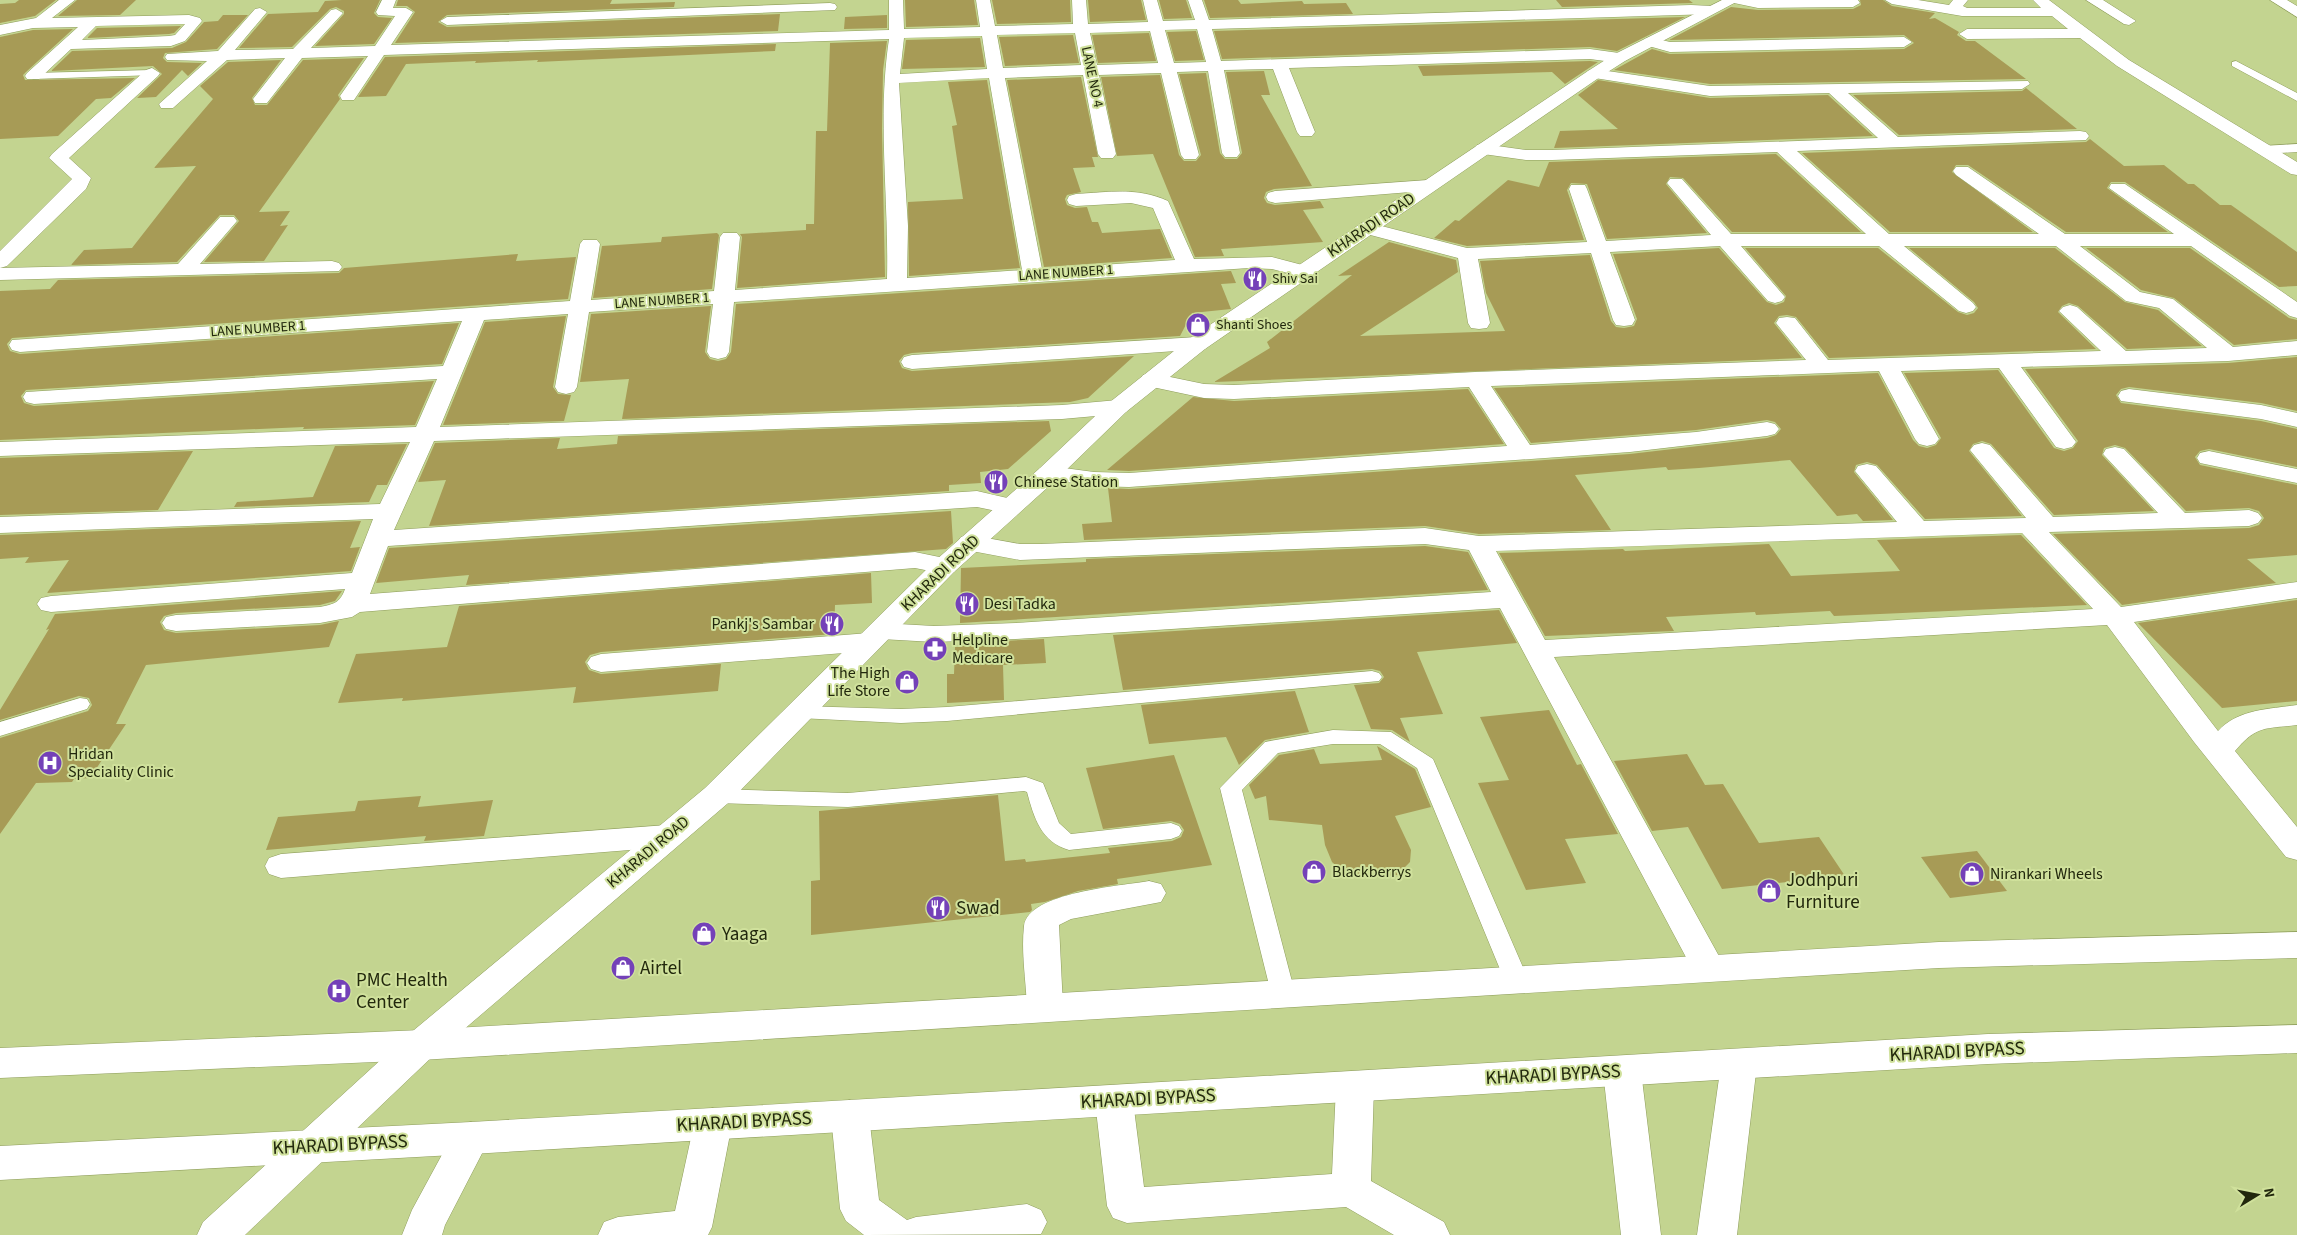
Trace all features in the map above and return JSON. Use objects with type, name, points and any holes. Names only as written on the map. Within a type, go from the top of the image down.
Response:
[{"type":"main road","points":[[43,18],[68,0]]},
{"type":"main road","points":[[348,96],[381,51],[406,12],[383,12],[389,0]]},
{"type":"main road","points":[[896,0],[897,34],[891,80],[898,226],[898,284]]},
{"type":"main road","points":[[983,0],[987,30],[1034,274]]},
{"type":"main road","name":"LANE NO 4","points":[[1079,0],[1081,27],[1108,154]]},
{"type":"main road","points":[[1150,0],[1190,154]]},
{"type":"main road","points":[[1195,0],[1204,23],[1215,66],[1231,153]]},
{"type":"main road","points":[[1739,0],[1758,4],[1853,3]]},
{"type":"main road","points":[[1892,0],[2056,12]]},
{"type":"main road","points":[[2040,0],[2123,62],[2297,170]]},
{"type":"main road","points":[[2093,0],[2129,21]]},
{"type":"main road","points":[[2277,0],[2297,13]]},
{"type":"main road","points":[[447,21],[652,14],[832,3],[824,36]]},
{"type":"main road","points":[[173,57],[1204,23],[1672,10],[1723,5]]},
{"type":"main road","name":"KHARADI ROAD","points":[[217,1235],[421,1045],[716,796],[945,566],[1049,473],[1118,407],[1151,380],[1197,344],[1594,74],[1619,58],[1723,5]]},
{"type":"main road","points":[[168,104],[222,56],[260,12]]},
{"type":"main road","points":[[261,99],[297,53],[336,13]]},
{"type":"main road","points":[[643,43],[652,14]]},
{"type":"main road","points":[[0,30],[33,24],[188,19],[196,22],[180,38],[171,41],[67,45]]},
{"type":"main road","points":[[33,76],[92,22]]},
{"type":"main road","points":[[1967,34],[2084,33]]},
{"type":"main road","points":[[1650,42],[1670,47],[1904,42]]},
{"type":"main road","points":[[891,80],[996,72],[1590,54],[1619,58]]},
{"type":"main road","points":[[1279,64],[1306,132]]},
{"type":"main road","points":[[0,262],[79,185],[82,178],[58,158],[152,73]]},
{"type":"main road","points":[[1594,74],[1686,89],[1745,91],[2022,84]]},
{"type":"main road","points":[[1834,89],[1894,143]]},
{"type":"main road","points":[[1483,148],[1526,155],[1552,155],[2080,136]]},
{"type":"main road","points":[[1782,147],[1883,239],[1966,307]]},
{"type":"main road","points":[[1962,171],[2059,239],[2133,297],[2166,303],[2228,354]]},
{"type":"main road","points":[[1676,183],[1775,298]]},
{"type":"main road","points":[[1275,198],[1428,186]]},
{"type":"main road","points":[[2118,188],[2196,240],[2297,312]]},
{"type":"main road","points":[[1578,189],[1624,320]]},
{"type":"main road","points":[[1076,200],[1130,198],[1154,201],[1161,205],[1187,265]]},
{"type":"main road","points":[[184,270],[227,221]]},
{"type":"main road","points":[[1366,228],[1468,254],[1726,240],[2196,240]]},
{"type":"main road","points":[[718,352],[730,237]]},
{"type":"main road","points":[[566,387],[590,244]]},
{"type":"main road","points":[[1468,254],[1479,323]]},
{"type":"main road","name":"LANE NUMBER 1","points":[[20,345],[1187,265],[1249,262],[1272,263],[1303,271]]},
{"type":"main road","points":[[0,274],[332,267]]},
{"type":"main road","points":[[2070,311],[2121,358]]},
{"type":"main road","points":[[176,624],[320,615],[342,611],[358,592],[389,511],[425,435],[475,314]]},
{"type":"main road","points":[[1787,323],[1822,366]]},
{"type":"main road","points":[[912,362],[1197,344]]},
{"type":"main road","points":[[1151,380],[1204,391],[1234,392],[1475,379],[1886,363],[2228,354],[2297,348]]},
{"type":"main road","points":[[2005,361],[2064,442]]},
{"type":"main road","points":[[1886,363],[1927,440]]},
{"type":"main road","points":[[34,397],[450,372]]},
{"type":"main road","points":[[1475,379],[1524,452]]},
{"type":"main road","points":[[2129,396],[2261,412],[2297,420]]},
{"type":"main road","points":[[0,450],[1062,412],[1118,407]]},
{"type":"main road","points":[[1049,473],[1129,480],[1696,439],[1767,429]]},
{"type":"main road","points":[[1982,450],[2038,525],[2116,616],[2218,751],[2297,849]]},
{"type":"main road","points":[[2115,454],[2178,520]]},
{"type":"main road","points":[[2209,458],[2297,476]]},
{"type":"main road","points":[[1867,471],[1917,529]]},
{"type":"main road","points":[[378,539],[978,499],[1011,506]]},
{"type":"main road","points":[[0,525],[389,511]]},
{"type":"main road","points":[[970,543],[1020,552],[1425,536],[1479,544],[2248,518]]},
{"type":"main road","points":[[1479,544],[1708,967]]},
{"type":"main road","points":[[51,604],[358,592],[915,560],[945,566]]},
{"type":"main road","points":[[1537,649],[2116,616],[2297,590]]},
{"type":"main road","points":[[601,663],[875,636],[1016,631],[1509,599]]},
{"type":"main road","points":[[2218,751],[2237,729],[2253,721],[2297,714]]},
{"type":"main road","points":[[281,866],[667,836]]},
{"type":"main road","points":[[1045,1007],[1041,924],[1047,916],[1065,908],[1149,893]]},
{"type":"main road","points":[[0,1064],[421,1045],[1708,967],[1938,955],[2297,945]]},
{"type":"main road","name":"KHARADI BYPASS","points":[[0,1163],[470,1138],[1988,1049],[2297,1039]]},
{"type":"main road","points":[[1716,1235],[1739,1064]]},
{"type":"main road","points":[[1622,1071],[1641,1235]]},
{"type":"main road","points":[[1351,1190],[1355,1087]]},
{"type":"main road","points":[[1114,1101],[1127,1206],[1351,1190],[1430,1235]]},
{"type":"main road","points":[[850,1116],[860,1209],[895,1235]]},
{"type":"main road","points":[[618,1235],[692,1227],[713,1124]]},
{"type":"main road","points":[[422,1235],[426,1222],[470,1138]]},
{"type":"main road","points":[[916,1235],[1027,1222]]},
{"type":"lane","points":[[2236,64],[2297,98]]},
{"type":"lane","points":[[33,76],[152,73]]},
{"type":"lane","points":[[2263,150],[2297,148]]},
{"type":"lane","points":[[799,712],[901,716],[947,714],[1372,677]]},
{"type":"lane","points":[[0,729],[80,704]]},
{"type":"lane","points":[[1282,993],[1231,788],[1272,747],[1333,737],[1384,737],[1426,764],[1516,979]]},
{"type":"lane","points":[[716,796],[848,800],[1026,784],[1036,788],[1051,829],[1059,838],[1069,842],[1171,831]]},
{"type":"building","points":[[19,0],[56,0],[35,16],[0,23],[0,4],[15,3]]},
{"type":"building","points":[[77,0],[136,0],[120,15],[58,16]]},
{"type":"building","points":[[380,0],[374,13],[378,17],[392,18],[374,44],[315,46],[344,14],[344,11],[336,7],[330,9],[292,47],[239,48],[268,14],[318,12],[325,1]]},
{"type":"building","points":[[398,0],[612,0],[610,4],[675,2],[674,7],[447,15],[438,22],[447,27],[780,14],[778,31],[395,43],[415,12],[407,6],[396,6]]},
{"type":"building","points":[[905,0],[974,0],[978,25],[906,27]]},
{"type":"building","points":[[992,0],[1070,0],[1071,22],[997,24]]},
{"type":"building","points":[[1088,0],[1141,0],[1146,20],[1090,22]]},
{"type":"building","points":[[1159,0],[1186,0],[1192,18],[1164,19]]},
{"type":"building","points":[[1204,0],[1238,0],[1241,4],[1302,1],[1304,4],[1346,3],[1353,14],[1210,18]]},
{"type":"building","points":[[1556,0],[1689,0],[1693,3],[1562,7]]},
{"type":"building","points":[[1860,0],[1883,0],[1892,6],[1935,13],[1929,19],[1935,18],[1959,32],[1957,35],[1966,41],[1975,41],[2026,79],[1710,84],[1614,70],[1652,49],[1670,54],[1904,49],[1914,43],[1904,35],[1669,40],[1731,7],[1758,10],[1853,9],[1861,5]]},
{"type":"building","points":[[223,15],[248,15],[217,49],[165,53],[163,58],[167,62],[202,63],[188,76],[182,70],[156,97],[137,98],[162,74],[153,66],[51,71],[72,51],[172,48],[186,42],[204,22],[218,21]]},
{"type":"building","points":[[887,15],[887,28],[844,29],[845,17]]},
{"type":"building","points":[[1685,17],[1617,51],[1590,47],[1222,59],[1214,31]]},
{"type":"building","points":[[181,26],[174,33],[169,34],[87,38],[97,28]]},
{"type":"building","points":[[73,29],[23,75],[25,80],[135,78],[111,98],[96,99],[58,136],[0,139],[0,37],[33,30]]},
{"type":"building","points":[[1196,31],[1204,60],[1175,61],[1167,32]]},
{"type":"building","points":[[1149,33],[1156,61],[1098,63],[1092,35]]},
{"type":"building","points":[[1073,35],[1079,63],[1005,66],[999,37]]},
{"type":"building","points":[[980,38],[985,67],[902,69],[906,40]]},
{"type":"building","points":[[887,41],[883,70],[882,129],[885,277],[737,288],[742,237],[740,234],[806,230],[806,224],[814,224],[816,131],[827,131],[830,43]]},
{"type":"building","points":[[776,44],[775,51],[537,62],[538,60],[406,64],[386,96],[358,97],[385,57]]},
{"type":"building","points":[[364,58],[338,95],[340,99],[259,212],[290,211],[280,226],[288,225],[264,261],[204,262],[239,221],[234,215],[220,215],[177,262],[71,265],[84,250],[132,248],[196,166],[154,168],[213,99],[200,86],[228,62],[281,60],[252,98],[255,105],[267,105],[303,60]]},
{"type":"building","points":[[1598,62],[1565,84],[1552,72],[1423,76],[1418,66]]},
{"type":"building","points":[[1264,71],[1270,95],[1261,95],[1312,186],[1274,189],[1266,192],[1264,198],[1267,203],[1275,205],[1320,201],[1324,208],[1303,210],[1323,242],[1221,249],[1224,256],[1195,257],[1153,154],[1117,156],[1101,77],[1160,75],[1179,155],[1184,161],[1196,161],[1201,155],[1179,74],[1206,73],[1220,153],[1225,159],[1237,159],[1242,153],[1226,72]]},
{"type":"building","points":[[1081,77],[1098,157],[1092,157],[1095,167],[1073,168],[1081,192],[1067,195],[1065,199],[1067,205],[1075,208],[1087,207],[1092,222],[1098,222],[1102,233],[1160,229],[1172,258],[1044,267],[1007,80]]},
{"type":"building","points":[[987,80],[1020,268],[909,276],[908,202],[963,199],[952,126],[957,125],[948,82]]},
{"type":"building","points":[[1598,80],[1710,98],[1828,95],[1873,136],[1554,148],[1560,131],[1618,129],[1578,95]]},
{"type":"building","points":[[2026,88],[2077,129],[1899,135],[1853,95],[2022,91]]},
{"type":"building","points":[[2090,139],[2124,166],[2164,165],[2188,184],[2194,184],[2220,205],[2231,205],[2297,252],[2297,286],[2279,287],[2125,182],[2111,182],[2107,188],[2168,232],[2066,232],[1968,165],[1956,165],[1952,172],[2033,232],[1890,232],[1802,153],[2086,142]]},
{"type":"building","points":[[1776,154],[1861,232],[1732,232],[1683,178],[1670,177],[1666,184],[1707,233],[1607,239],[1587,184],[1571,183],[1567,190],[1584,240],[1467,246],[1434,238],[1455,220],[1459,221],[1508,180],[1539,187],[1549,162]]},
{"type":"building","points":[[717,233],[719,235],[712,289],[593,298],[602,246],[661,242],[662,237]]},
{"type":"building","points":[[1389,242],[1456,260],[1458,272],[1360,336],[1505,331],[1486,293],[1480,261],[1590,255],[1611,321],[1616,327],[1624,328],[1634,326],[1637,319],[1613,254],[1719,248],[1767,302],[1776,305],[1784,302],[1786,296],[1745,248],[1878,248],[1958,312],[1967,315],[1974,313],[1978,308],[1974,302],[1909,248],[2055,248],[2125,302],[2158,310],[2202,346],[2127,349],[2078,306],[2069,303],[2062,306],[2058,312],[2096,349],[1829,358],[1796,317],[1787,315],[1779,316],[1774,323],[1802,358],[1214,382],[1270,348],[1267,342],[1352,275],[1338,276]]},
{"type":"building","points":[[2086,248],[2190,248],[2289,318],[2297,320],[2297,339],[2234,345],[2174,298],[2141,290]]},
{"type":"building","points":[[518,254],[516,261],[576,257],[568,299],[12,338],[7,344],[10,351],[20,354],[459,323],[442,364],[26,390],[21,396],[24,403],[34,406],[434,381],[415,425],[303,429],[304,427],[0,440],[0,291],[50,289],[58,280],[339,273],[344,268]]},
{"type":"building","points":[[1231,271],[1236,283],[1221,284],[1231,309],[1192,313],[1180,336],[912,353],[904,355],[899,361],[902,368],[912,371],[1134,356],[1088,398],[1070,402],[622,419],[629,379],[580,382],[591,314],[711,306],[705,352],[710,359],[718,361],[726,359],[731,352],[736,304]]},
{"type":"building","points":[[566,316],[553,387],[558,394],[571,395],[564,421],[443,425],[485,322]]},
{"type":"building","points":[[2297,357],[2297,411],[2261,403],[2129,387],[2121,389],[2116,395],[2121,403],[2261,421],[2297,429],[2297,467],[2209,449],[2200,451],[2195,457],[2200,465],[2297,485],[2297,555],[2247,559],[2276,583],[2122,605],[2053,534],[2249,528],[2259,525],[2264,518],[2259,511],[2249,508],[2186,511],[2125,448],[2115,445],[2104,448],[2102,455],[2154,511],[2054,515],[1991,444],[1982,441],[1973,444],[1969,451],[2022,516],[1925,519],[1877,465],[1867,462],[1856,465],[1854,472],[1893,520],[1863,521],[1857,514],[1837,516],[1790,460],[1668,470],[1666,467],[1575,475],[1611,530],[1479,534],[1425,526],[1084,540],[1082,524],[1112,522],[1108,488],[1129,489],[1630,454],[1767,438],[1776,435],[1781,429],[1775,422],[1767,420],[1696,430],[1531,443],[1494,388],[1878,373],[1913,440],[1919,446],[1927,448],[1936,445],[1941,438],[1904,373],[1998,370],[2054,448],[2064,451],[2073,448],[2078,441],[2025,369],[2228,363]]},
{"type":"building","points":[[1468,389],[1504,444],[1129,471],[1107,470],[1193,397],[1234,401]]},
{"type":"building","points":[[1049,421],[1051,431],[1008,469],[980,472],[981,483],[949,485],[949,491],[429,526],[446,480],[418,482],[435,443],[560,438],[557,449],[617,444],[618,436]]},
{"type":"building","points":[[407,444],[387,485],[377,485],[369,502],[234,507],[237,502],[313,497],[335,446]]},
{"type":"building","points":[[193,451],[158,510],[0,515],[0,458]]},
{"type":"building","points":[[951,511],[953,543],[946,549],[466,585],[469,575],[376,583],[389,548]]},
{"type":"building","points":[[361,521],[350,548],[360,547],[351,571],[47,593],[69,560],[25,563],[29,557],[0,559],[0,535]]},
{"type":"building","points":[[2021,535],[2087,605],[1834,616],[1830,611],[1756,615],[1755,612],[1666,617],[1674,631],[1545,636],[1499,553],[1623,549],[1625,551],[1769,544],[1791,576],[1900,571],[1877,540]]},
{"type":"building","points":[[1425,546],[1468,552],[1488,590],[960,623],[961,568],[1086,562],[1086,559]]},
{"type":"building","points":[[871,573],[872,603],[835,605],[834,634],[601,652],[590,655],[585,662],[589,670],[601,674],[721,664],[718,691],[573,703],[576,687],[402,701],[403,698],[338,703],[356,654],[447,647],[459,606]]},
{"type":"building","points":[[342,591],[335,601],[320,605],[176,613],[164,616],[160,622],[164,630],[176,633],[320,625],[339,621],[329,647],[146,665],[116,724],[126,724],[90,778],[74,779],[72,782],[36,783],[0,834],[0,738],[88,711],[92,705],[89,698],[79,696],[0,720],[0,710],[49,629],[46,630],[55,614]]},
{"type":"building","points":[[2297,600],[2297,701],[2222,708],[2138,623]]},
{"type":"building","points":[[1499,610],[1517,643],[1417,652],[1443,714],[1400,718],[1410,742],[1392,730],[1371,729],[1354,685],[1379,683],[1384,677],[1380,671],[1372,669],[1123,690],[1113,635]]},
{"type":"building","points":[[1044,639],[1046,663],[1003,665],[1004,700],[947,703],[947,674],[954,674],[955,647],[960,647],[960,643]]},
{"type":"building","points":[[1295,691],[1309,732],[1265,740],[1239,765],[1226,737],[1149,744],[1141,705]]},
{"type":"building","points":[[1549,710],[1577,765],[1581,764],[1618,834],[1565,839],[1586,883],[1526,890],[1478,783],[1509,780],[1480,717]]},
{"type":"building","points":[[1377,746],[1415,769],[1431,807],[1395,816],[1411,850],[1410,862],[1397,875],[1370,878],[1345,874],[1332,862],[1325,845],[1322,825],[1269,820],[1266,796],[1255,799],[1249,785],[1279,755],[1314,749],[1320,764],[1382,760]]},
{"type":"building","points":[[1687,754],[1705,785],[1723,784],[1759,843],[1819,837],[1845,876],[1722,889],[1688,827],[1652,831],[1614,761]]},
{"type":"building","points":[[1174,755],[1212,865],[1117,879],[1118,884],[1078,891],[1045,902],[1031,904],[1032,910],[1030,912],[811,935],[811,881],[820,880],[819,811],[998,795],[1005,861],[1025,859],[1026,862],[1110,853],[1108,848],[1172,841],[1181,837],[1184,830],[1180,824],[1171,821],[1103,829],[1086,768]]},
{"type":"building","points":[[421,796],[418,807],[493,800],[484,836],[424,841],[426,836],[266,850],[278,817],[355,811],[358,801]]},
{"type":"building","points":[[1977,851],[2007,891],[1950,898],[1921,857]]},
{"type":"place","name":"Shiv Sai","points":[[1255,279]]},
{"type":"place","name":"Shanti Shoes","points":[[1198,325]]},
{"type":"place","name":"Chinese Station","points":[[996,482]]},
{"type":"place","name":"Desi Tadka","points":[[967,604]]},
{"type":"place","name":"Pankj's Sambar","points":[[832,624]]},
{"type":"place","name":"Helpline Medicare","points":[[935,649]]},
{"type":"place","name":"The High Life Store","points":[[907,682]]},
{"type":"place","name":"Hridan Speciality Clinic","points":[[50,763]]},
{"type":"place","name":"Blackberrys","points":[[1314,872]]},
{"type":"place","name":"Nirankari Wheels","points":[[1972,874]]},
{"type":"place","name":"Jodhpuri Furniture","points":[[1769,891]]},
{"type":"place","name":"Swad","points":[[938,908]]},
{"type":"place","name":"Yaaga","points":[[704,934]]},
{"type":"place","name":"Airtel","points":[[623,968]]},
{"type":"place","name":"PMC Health Center","points":[[339,991]]}]
